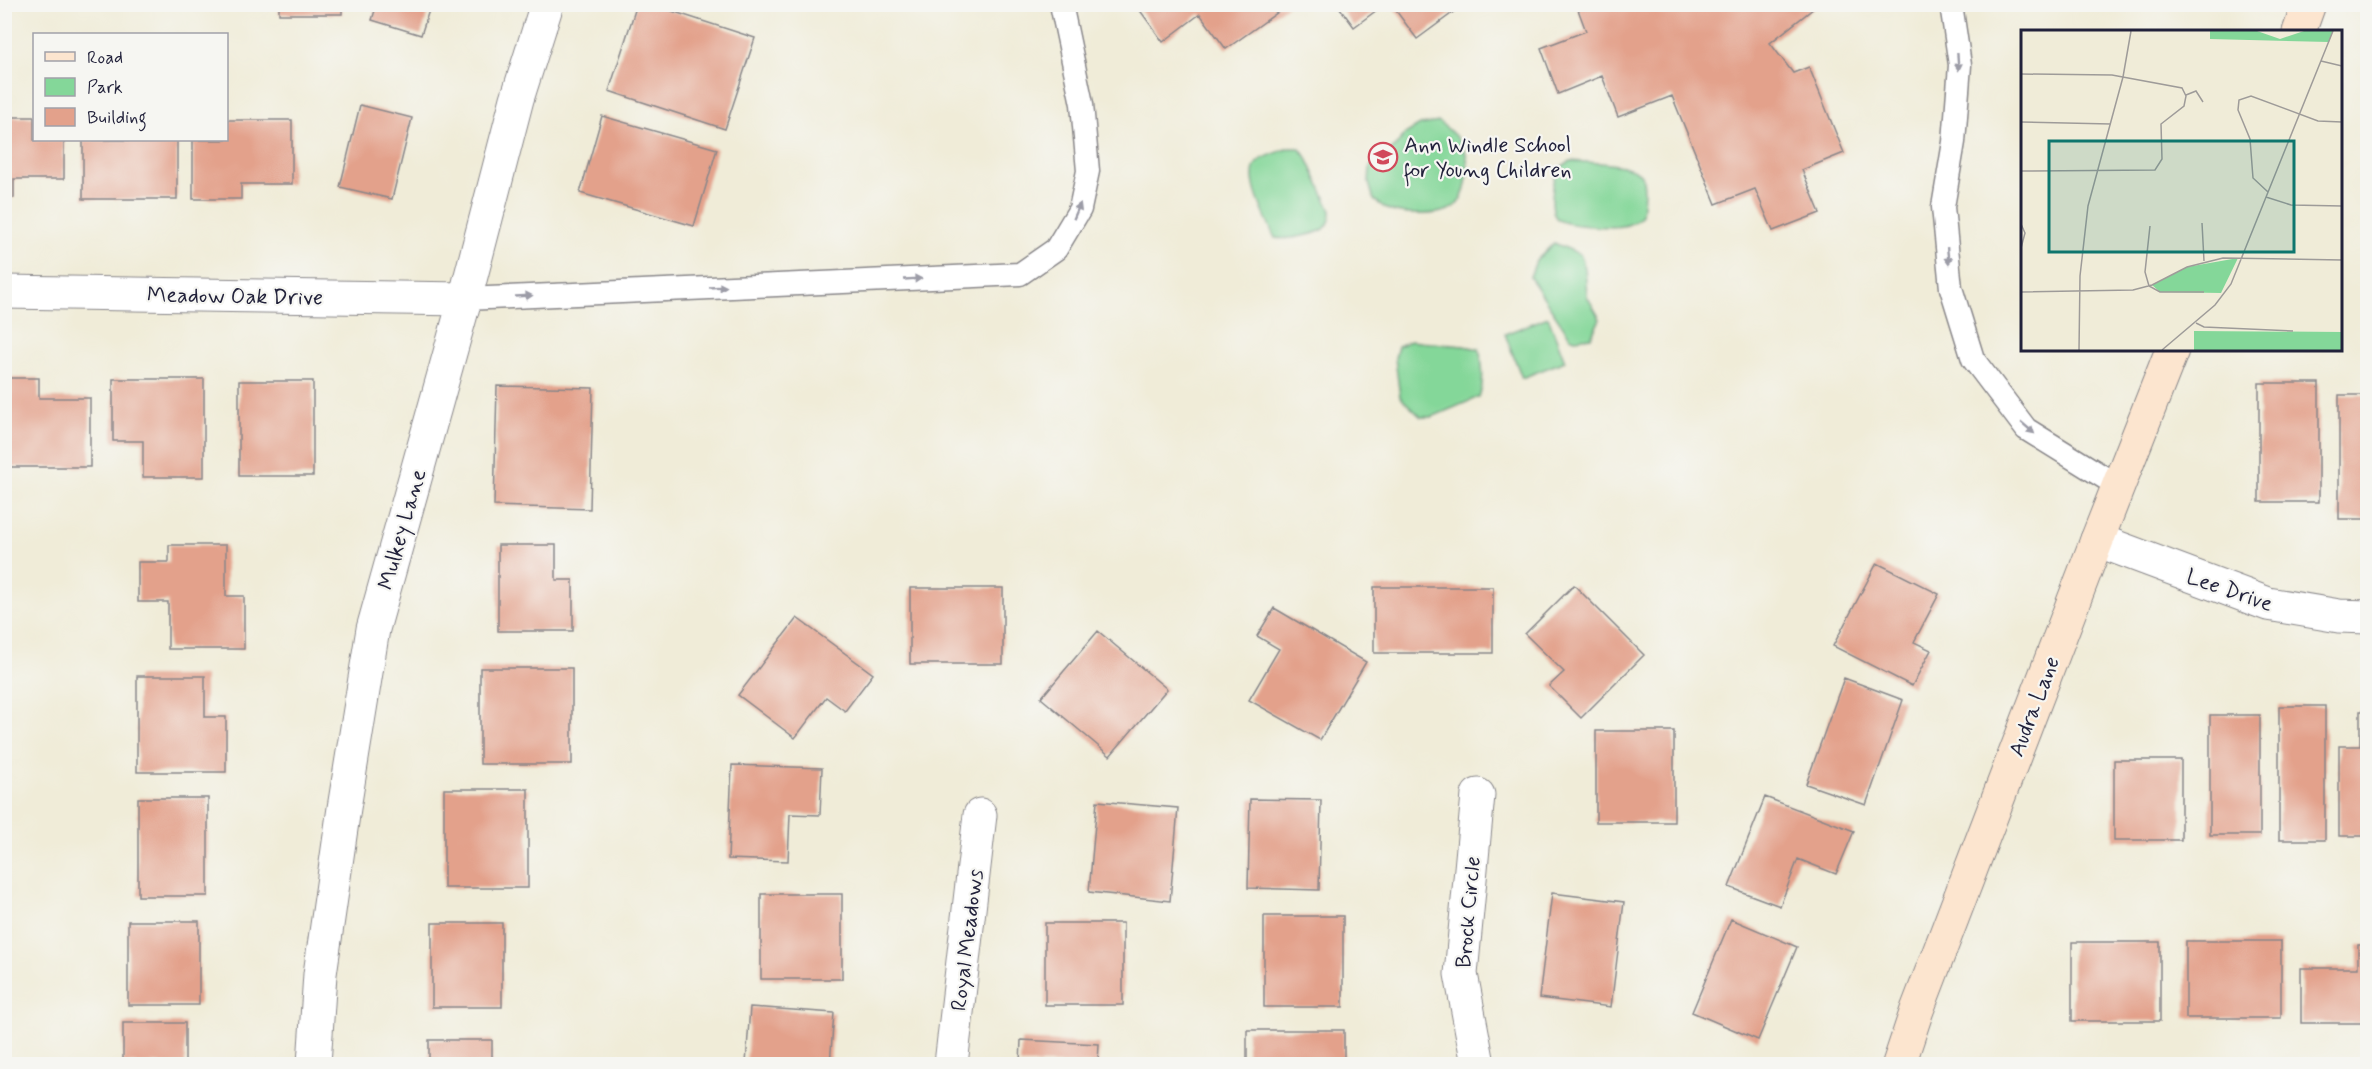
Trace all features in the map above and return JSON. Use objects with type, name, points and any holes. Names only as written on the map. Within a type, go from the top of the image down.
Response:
[{"type":"street","name":"Mulkey Lane","points":[[314,1065],[320,974],[373,629],[465,299],[517,99],[546,4]]},
{"type":"street","points":[[2299,30],[2309,4]]},
{"type":"street","name":"Meadow Oak Drive","points":[[4,292],[465,299]]},
{"type":"street","name":"Audra Lane","points":[[1899,1065],[1917,1010],[2172,351]]},
{"type":"street","name":"Lee Drive","points":[[2097,540],[2268,604],[2339,616],[2367,617]]},
{"type":"street","name":"Brock Circle","points":[[1478,795],[1461,974],[1478,1065]]},
{"type":"street","name":"Royal Meadows","points":[[951,1065],[980,815]]},
{"type":"lane","points":[[465,299],[1020,274],[1056,249],[1080,209],[1088,171],[1082,104],[1061,4]]},
{"type":"lane","points":[[1951,4],[1960,65],[1954,142],[1943,207],[1952,288],[1974,359],[2026,429],[2118,486]]},
{"type":"green space","points":[[1439,122],[1460,141],[1468,164],[1465,187],[1458,203],[1453,208],[1439,213],[1412,214],[1389,210],[1374,200],[1369,183],[1370,167],[1394,148],[1405,134],[1420,125]]},
{"type":"green space","points":[[1289,148],[1299,148],[1306,156],[1331,211],[1331,216],[1328,225],[1320,231],[1293,238],[1275,238],[1254,186],[1254,167],[1262,159]]},
{"type":"green space","points":[[1571,161],[1621,166],[1638,172],[1644,186],[1642,215],[1631,224],[1616,227],[1578,225],[1557,219],[1552,203],[1554,184],[1559,169]]},
{"type":"green space","points":[[1554,243],[1580,254],[1585,268],[1587,296],[1600,319],[1591,337],[1575,339],[1570,337],[1530,277],[1536,261]]},
{"type":"green space","points":[[1548,317],[1565,361],[1522,378],[1505,334]]},
{"type":"green space","points":[[1410,341],[1479,349],[1483,373],[1479,397],[1432,417],[1421,417],[1400,397],[1395,358],[1398,346]]},
{"type":"building","points":[[279,4],[342,4],[342,14],[279,14]]},
{"type":"building","points":[[377,4],[431,4],[421,35],[372,20]]},
{"type":"building","points":[[637,4],[650,4],[755,38],[725,129],[609,91]]},
{"type":"building","points":[[1337,4],[1385,4],[1354,27]]},
{"type":"building","points":[[1391,4],[1451,4],[1455,11],[1417,39]]},
{"type":"building","name":"Ann Windle School for Young Children","points":[[1576,4],[1819,4],[1770,43],[1793,73],[1809,67],[1844,153],[1802,170],[1820,213],[1773,231],[1755,189],[1716,204],[1672,96],[1618,117],[1602,76],[1558,94],[1541,48],[1586,31]]},
{"type":"building","points":[[1136,5],[1288,5],[1226,49],[1200,14],[1163,42]]},
{"type":"building","points":[[360,105],[412,118],[392,199],[340,187]]},
{"type":"building","points":[[602,116],[717,149],[694,226],[580,193]]},
{"type":"building","points":[[4,117],[33,117],[33,141],[64,141],[64,179],[14,179],[14,198],[4,198]]},
{"type":"building","points":[[228,120],[292,120],[292,184],[241,184],[241,199],[193,199],[193,141],[228,141]]},
{"type":"building","points":[[83,141],[177,141],[177,199],[83,199]]},
{"type":"building","points":[[4,378],[39,378],[39,398],[90,398],[90,467],[4,467]]},
{"type":"building","points":[[113,379],[204,379],[204,477],[143,477],[143,441],[113,441]]},
{"type":"building","points":[[239,381],[313,381],[313,476],[239,476]]},
{"type":"building","points":[[2259,383],[2319,383],[2319,502],[2259,502]]},
{"type":"building","points":[[497,386],[593,388],[590,509],[494,506]]},
{"type":"building","points":[[2339,395],[2368,395],[2368,519],[2339,519]]},
{"type":"building","points":[[169,545],[226,545],[226,596],[244,596],[244,649],[168,649],[168,602],[138,602],[138,562],[169,562]]},
{"type":"building","points":[[498,545],[556,545],[556,580],[573,580],[573,631],[498,631]]},
{"type":"building","points":[[1877,563],[1939,594],[1914,642],[1931,650],[1912,686],[1833,646]]},
{"type":"building","points":[[1574,585],[1644,655],[1581,718],[1549,686],[1564,672],[1525,634]]},
{"type":"building","points":[[1374,587],[1493,587],[1493,653],[1374,653]]},
{"type":"building","points":[[910,588],[1003,588],[1003,664],[910,664]]},
{"type":"building","points":[[1274,608],[1366,662],[1320,740],[1249,700],[1279,649],[1257,636]]},
{"type":"building","points":[[797,618],[873,674],[845,711],[826,697],[795,738],[738,695]]},
{"type":"building","points":[[1098,631],[1167,689],[1110,756],[1041,698]]},
{"type":"building","points":[[480,668],[572,668],[572,764],[480,764]]},
{"type":"building","points":[[137,676],[205,676],[205,717],[226,717],[226,772],[137,772]]},
{"type":"building","points":[[1844,678],[1903,700],[1866,805],[1806,784]]},
{"type":"building","points":[[2279,706],[2325,706],[2325,840],[2279,840]]},
{"type":"building","points":[[2360,711],[2368,711],[2368,836],[2339,836],[2339,746],[2360,746]]},
{"type":"building","points":[[2210,715],[2260,715],[2260,835],[2210,835]]},
{"type":"building","points":[[1596,731],[1674,731],[1674,822],[1596,822]]},
{"type":"building","points":[[2114,760],[2181,760],[2181,840],[2114,840]]},
{"type":"building","points":[[732,765],[822,768],[820,815],[790,814],[788,861],[728,859]]},
{"type":"building","points":[[444,789],[528,789],[528,888],[444,888]]},
{"type":"building","points":[[1765,797],[1854,831],[1836,874],[1798,859],[1780,906],[1729,887]]},
{"type":"building","points":[[138,798],[208,798],[208,896],[138,896]]},
{"type":"building","points":[[1250,799],[1321,800],[1319,890],[1248,888]]},
{"type":"building","points":[[1097,801],[1178,808],[1170,901],[1089,892]]},
{"type":"building","points":[[1552,893],[1624,902],[1611,1007],[1539,998]]},
{"type":"building","points":[[761,894],[842,894],[842,979],[761,979]]},
{"type":"building","points":[[1264,916],[1343,916],[1343,1007],[1264,1007]]},
{"type":"building","points":[[1731,919],[1797,947],[1758,1040],[1692,1012]]},
{"type":"building","points":[[128,921],[199,921],[199,1005],[128,1005]]},
{"type":"building","points":[[432,923],[502,923],[502,1007],[432,1007]]},
{"type":"building","points":[[1045,923],[1123,923],[1123,1005],[1045,1005]]},
{"type":"building","points":[[2186,941],[2281,941],[2281,1018],[2186,1018]]},
{"type":"building","points":[[2072,942],[2160,942],[2160,1021],[2072,1021]]},
{"type":"building","points":[[2358,945],[2368,945],[2368,1023],[2301,1023],[2301,968],[2358,968]]},
{"type":"building","points":[[750,1007],[834,1013],[830,1064],[746,1064]]},
{"type":"building","points":[[123,1023],[185,1023],[185,1064],[123,1064]]},
{"type":"building","points":[[1247,1030],[1344,1030],[1344,1064],[1247,1064]]},
{"type":"building","points":[[429,1040],[492,1040],[492,1064],[429,1064]]},
{"type":"building","points":[[1021,1040],[1099,1044],[1098,1064],[1020,1064]]},
{"type":"place","name":"Ann Windle School for Young Children","points":[[1383,157]]}]
